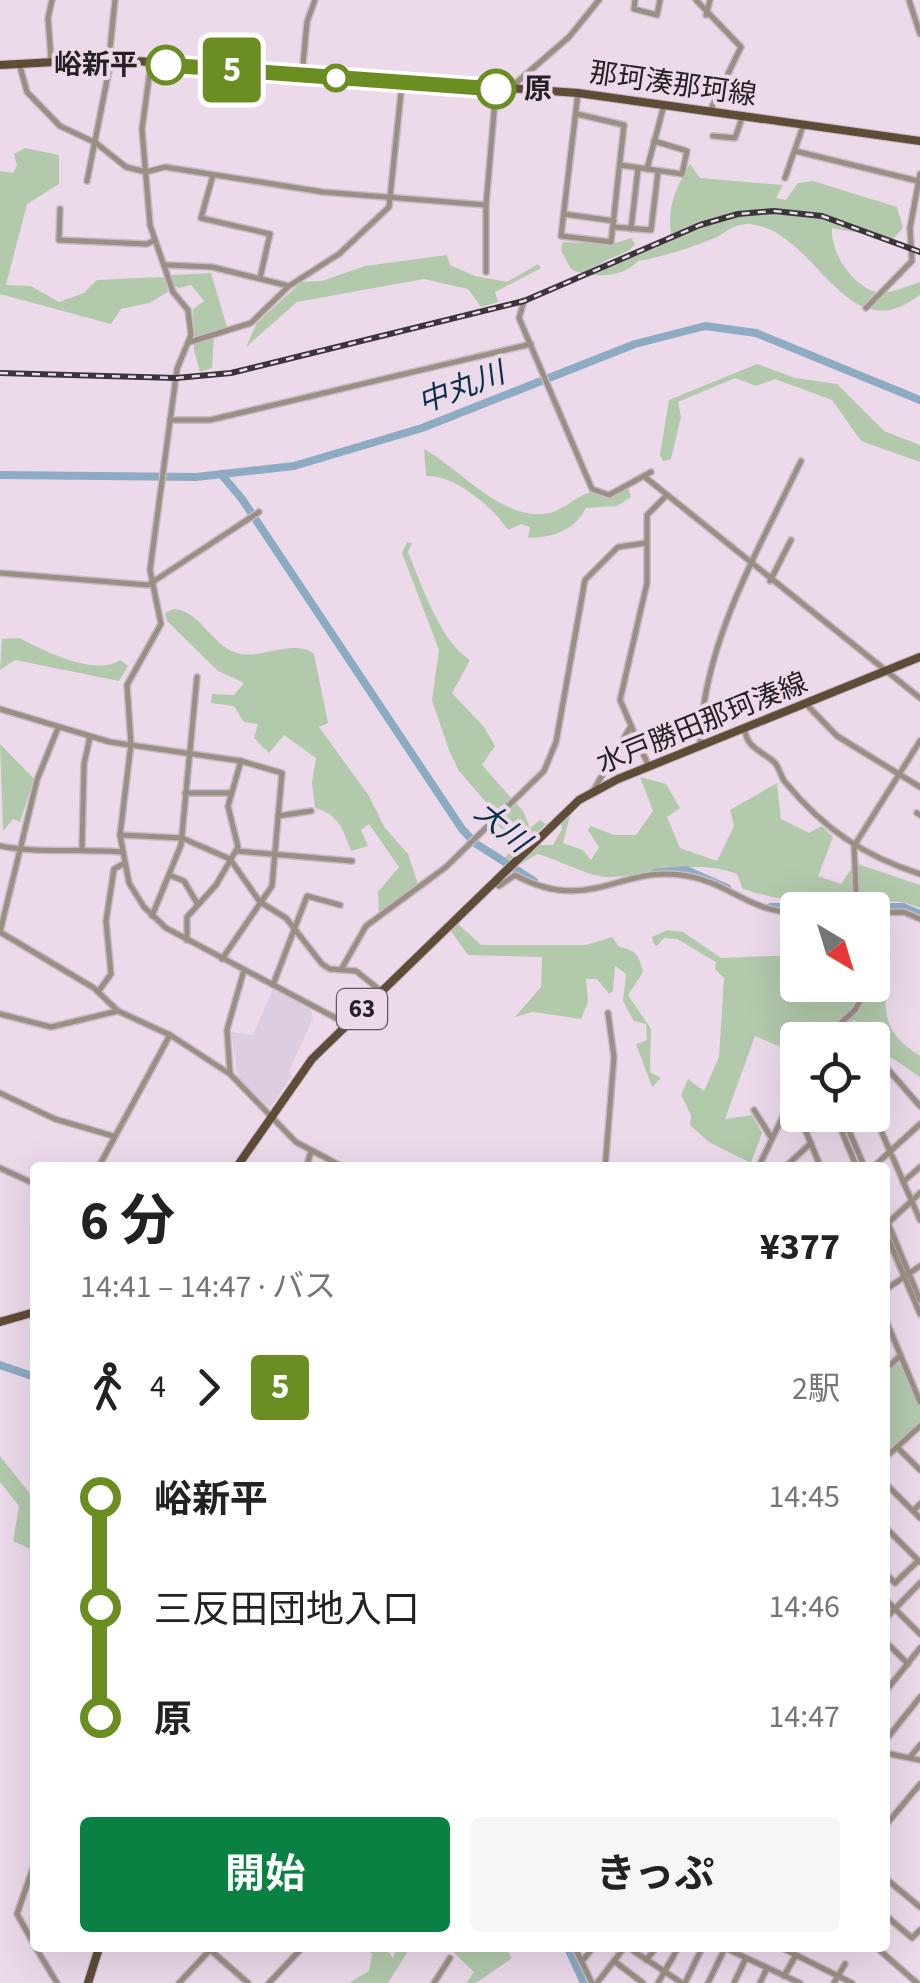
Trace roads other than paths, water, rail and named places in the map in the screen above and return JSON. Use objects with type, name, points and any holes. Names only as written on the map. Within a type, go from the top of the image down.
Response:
[{"type":"main road","name":"那珂湊那珂線","points":[[0,65],[110,60],[578,93],[920,141]]},
{"type":"main road","name":"水戸勝田那珂湊線","points":[[240,1162],[294,1080],[347,1024],[532,844],[594,790],[920,657]]},
{"type":"main road","points":[[0,1322],[30,1313]]},
{"type":"main road","points":[[88,1983],[97,1952]]},
{"type":"street","points":[[50,60],[48,18],[52,0]]},
{"type":"street","points":[[86,181],[110,60],[115,0]]},
{"type":"street","points":[[302,76],[307,22],[316,0]]},
{"type":"street","points":[[515,90],[516,82],[570,37],[599,0]]},
{"type":"street","points":[[635,0],[634,9],[657,15],[660,0]]},
{"type":"street","points":[[696,0],[706,15],[741,47],[709,114]]},
{"type":"street","points":[[706,15],[710,0]]},
{"type":"street","points":[[909,0],[920,34]]},
{"type":"street","points":[[18,63],[27,92],[40,108],[60,126],[96,143],[126,167],[146,172],[165,166],[392,198],[486,205]]},
{"type":"street","points":[[150,63],[142,108],[154,240],[167,265],[173,292],[188,310],[190,342],[177,369],[151,584],[160,609],[160,628],[131,674],[126,691],[132,744],[120,852],[134,893],[152,916],[187,940],[347,1024]]},
{"type":"street","points":[[190,342],[251,323],[288,286],[338,254],[389,207],[402,83]]},
{"type":"street","points":[[486,272],[486,205],[496,89]]},
{"type":"street","points":[[576,114],[624,125],[611,242],[561,236],[578,93]]},
{"type":"street","points":[[646,171],[664,104]]},
{"type":"street","points":[[713,136],[735,138],[742,118]]},
{"type":"street","points":[[785,178],[803,126]]},
{"type":"street","points":[[620,166],[682,174],[687,151],[654,141]]},
{"type":"street","points":[[794,151],[919,181]]},
{"type":"street","points":[[631,229],[638,169]]},
{"type":"street","points":[[564,214],[651,230],[658,172]]},
{"type":"street","points":[[866,308],[912,260],[910,228],[920,174]]},
{"type":"street","points":[[213,175],[201,218],[270,234],[260,278]]},
{"type":"street","points":[[60,209],[59,240],[147,244],[154,240]]},
{"type":"street","points":[[167,265],[188,263],[288,286]]},
{"type":"street","points":[[524,300],[518,314],[592,489],[605,496],[651,472]]},
{"type":"street","points":[[170,420],[210,420],[531,344]]},
{"type":"street","points":[[700,748],[702,696],[750,566],[800,460]]},
{"type":"street","points":[[645,477],[750,566],[920,698]]},
{"type":"street","points":[[649,767],[620,700],[647,583],[647,515],[665,497]]},
{"type":"street","points":[[0,573],[151,584],[259,512]]},
{"type":"street","points":[[770,581],[791,540]]},
{"type":"street","points":[[342,968],[366,926],[426,884],[550,762],[584,580],[618,546],[646,543]]},
{"type":"street","points":[[152,916],[182,838],[197,677]]},
{"type":"street","points":[[807,705],[838,736],[920,787]]},
{"type":"street","points":[[0,710],[90,737],[242,762],[282,774],[272,886],[222,959]]},
{"type":"street","points":[[594,790],[631,726]]},
{"type":"street","points":[[58,728],[37,780],[0,932],[98,992],[118,1011],[170,1035],[230,1074],[311,1152],[332,1162]]},
{"type":"street","points":[[745,730],[748,743],[776,764],[783,780],[828,829],[854,846],[919,872]]},
{"type":"street","points":[[82,848],[84,764],[90,737]]},
{"type":"street","points":[[856,892],[854,846],[920,741]]},
{"type":"street","points":[[187,940],[187,917],[216,885],[239,842],[228,812],[230,793],[242,762]]},
{"type":"street","points":[[185,793],[230,793]]},
{"type":"street","points":[[278,816],[311,811]]},
{"type":"street","points":[[497,818],[532,844]]},
{"type":"street","points":[[120,835],[182,838],[230,859],[260,902],[282,914],[326,967],[356,971],[381,991]]},
{"type":"street","points":[[0,846],[56,853],[82,848],[120,852]]},
{"type":"street","points":[[236,851],[352,861]]},
{"type":"street","points":[[98,992],[111,974],[106,921],[114,869],[123,864]]},
{"type":"street","points":[[494,881],[499,886],[515,875],[554,891],[575,894],[679,874],[714,884],[754,906],[780,910]]},
{"type":"street","points":[[169,875],[184,881],[197,903]]},
{"type":"street","points":[[273,985],[296,934],[307,896],[340,905]]},
{"type":"street","points":[[890,912],[904,912],[920,919]]},
{"type":"street","points":[[230,1074],[227,1030],[244,970]]},
{"type":"street","points":[[842,1022],[861,1002]]},
{"type":"street","points":[[0,1014],[50,1028],[118,1011]]},
{"type":"street","points":[[605,1162],[614,1057],[608,1013]]},
{"type":"street","points":[[101,1162],[170,1035]]},
{"type":"street","points":[[890,1073],[920,1106]]},
{"type":"street","points":[[0,1094],[55,1119],[113,1136]]},
{"type":"street","points":[[754,1110],[771,1137]]},
{"type":"street","points":[[761,1162],[780,1119]]},
{"type":"street","points":[[876,1162],[920,1124]]},
{"type":"street","points":[[806,1132],[819,1162]]},
{"type":"street","points":[[844,1132],[855,1162]]},
{"type":"street","points":[[848,1132],[865,1162]]},
{"type":"street","points":[[882,1132],[920,1218]]},
{"type":"street","points":[[790,1162],[811,1143]]},
{"type":"street","points":[[308,1162],[311,1152]]},
{"type":"street","points":[[903,1182],[920,1167]]},
{"type":"street","points":[[0,1168],[30,1182]]},
{"type":"street","points":[[890,1219],[920,1193]]},
{"type":"street","points":[[890,1233],[920,1314]]},
{"type":"street","points":[[890,1286],[905,1272],[920,1266]]},
{"type":"street","points":[[905,1272],[920,1300]]},
{"type":"street","points":[[890,1335],[920,1402]]},
{"type":"street","points":[[890,1365],[900,1356]]},
{"type":"street","points":[[890,1453],[920,1426]]},
{"type":"street","points":[[897,1447],[920,1470]]},
{"type":"street","points":[[890,1488],[920,1518]]},
{"type":"street","points":[[913,1511],[920,1504]]},
{"type":"street","points":[[890,1533],[919,1560],[895,1583],[890,1578]]},
{"type":"street","points":[[890,1614],[920,1584]]},
{"type":"street","points":[[890,1604],[920,1634]]},
{"type":"street","points":[[890,1646],[908,1664]]},
{"type":"street","points":[[890,1686],[920,1648]]},
{"type":"street","points":[[890,1743],[920,1697]]},
{"type":"street","points":[[910,1757],[920,1745]]},
{"type":"street","points":[[890,1750],[920,1760]]},
{"type":"street","points":[[890,1820],[920,1784]]},
{"type":"street","points":[[30,1876],[17,1914],[30,1938]]},
{"type":"street","points":[[890,1882],[920,1908]]},
{"type":"street","points":[[912,1900],[920,1890]]},
{"type":"street","points":[[890,1919],[912,1938],[920,1930]]},
{"type":"street","points":[[38,1952],[57,1983]]},
{"type":"street","points":[[180,1983],[207,1952]]},
{"type":"street","points":[[214,1952],[248,1983]]},
{"type":"street","points":[[269,1983],[298,1952]]},
{"type":"street","points":[[578,1952],[594,1983],[623,1952]]},
{"type":"street","points":[[583,1960],[589,1952]]},
{"type":"street","points":[[633,1952],[683,1983],[700,1952]]},
{"type":"street","points":[[646,1960],[653,1952]]},
{"type":"street","points":[[658,1983],[676,1952]]},
{"type":"street","points":[[708,1983],[727,1952]]},
{"type":"street","points":[[736,1952],[800,1983]]},
{"type":"street","points":[[791,1952],[852,1983]]},
{"type":"street","points":[[882,1952],[918,1983]]},
{"type":"street","points":[[785,1979],[796,1954]]},
{"type":"street","points":[[434,1983],[450,1958]]},
{"type":"street","points":[[734,1983],[746,1958]]},
{"type":"street","points":[[614,1962],[643,1983]]},
{"type":"street","points":[[834,1983],[845,1964]]},
{"type":"street","points":[[760,1983],[767,1968]]},
{"type":"street","points":[[628,1983],[633,1976]]},
{"type":"waterway","name":"中丸川","points":[[0,475],[196,477],[294,466],[422,428],[635,344],[705,326],[756,333],[920,400]]},
{"type":"waterway","name":"大川","points":[[221,474],[242,499],[462,829],[475,843],[534,881]]},
{"type":"waterway","name":"大川","points":[[655,873],[686,870],[727,888]]},
{"type":"waterway","name":"大川","points":[[771,907],[903,907],[920,914]]},
{"type":"waterway","points":[[0,1365],[30,1375]]},
{"type":"waterway","points":[[570,1952],[584,1983]]},
{"type":"railway","points":[[0,373],[176,378],[231,373],[524,301],[700,225],[738,214],[774,211],[822,216],[920,252]]},
{"type":"place","name":"峪新平","points":[[166,65]]},
{"type":"place","name":"原","points":[[496,89]]}]
